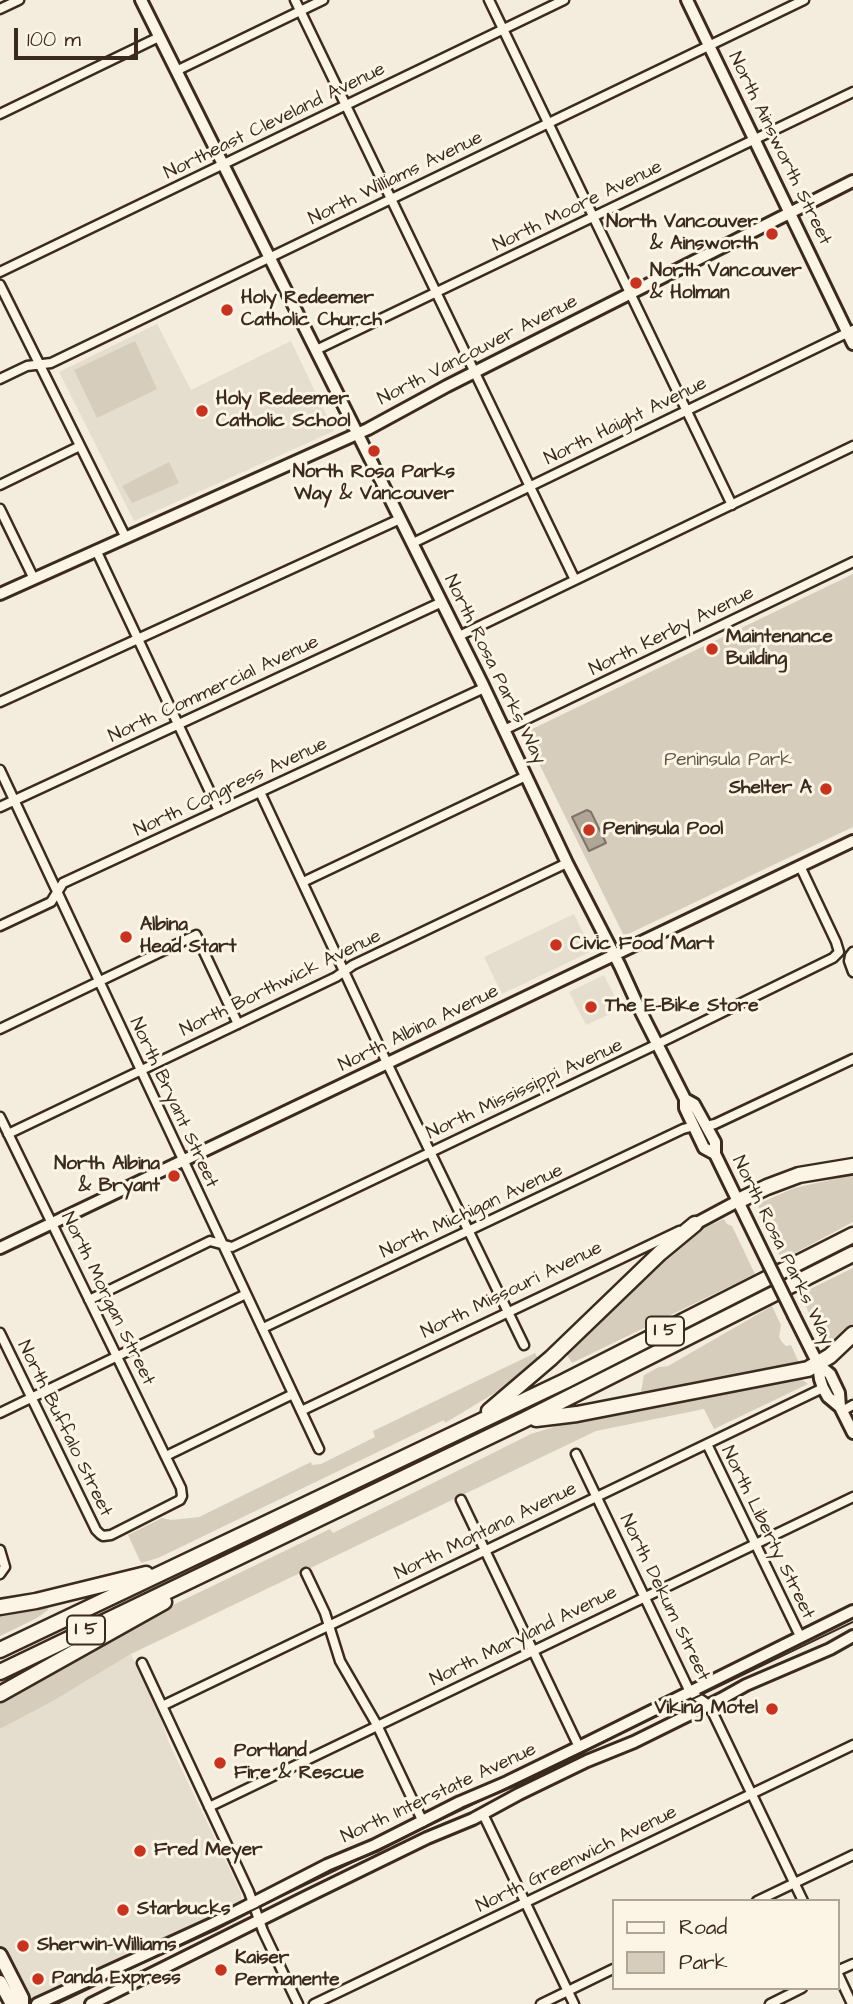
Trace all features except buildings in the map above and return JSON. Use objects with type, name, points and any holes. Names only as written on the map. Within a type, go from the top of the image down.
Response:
[{"type":"highway","points":[[738,1201],[799,1175],[853,1166]]},
{"type":"highway","points":[[475,1423],[551,1358],[660,1253],[695,1224]]},
{"type":"highway","name":"I 5","points":[[0,1650],[636,1346],[853,1235]]},
{"type":"highway","name":"I 5","points":[[0,1672],[524,1420],[853,1254]]},
{"type":"highway","points":[[524,1420],[577,1414],[804,1370],[830,1356],[853,1334]]},
{"type":"highway","points":[[0,1607],[62,1595],[178,1565]]},
{"type":"highway","points":[[0,1694],[165,1601],[171,1589]]},
{"type":"main road","points":[[0,1955],[22,1998],[22,2004]]},
{"type":"main road","points":[[0,1982],[12,2004]]},
{"type":"street","points":[[0,9],[19,0]]},
{"type":"street","name":"North Rosa Parks Way","points":[[141,0],[459,636],[567,863],[685,1098],[685,1108],[704,1148],[715,1154]]},
{"type":"street","points":[[295,0],[575,580]]},
{"type":"street","points":[[176,71],[323,0]]},
{"type":"street","points":[[489,0],[732,505]]},
{"type":"street","name":"Northeast Cleveland Avenue","points":[[0,272],[564,0]]},
{"type":"street","name":"North Ainsworth Street","points":[[687,0],[850,331],[853,344]]},
{"type":"street","name":"North Williams Avenue","points":[[0,380],[27,366],[51,363],[804,0]]},
{"type":"street","points":[[0,114],[159,37]]},
{"type":"street","name":"North Moore Avenue","points":[[316,351],[853,92]]},
{"type":"street","name":"North Vancouver Avenue","points":[[0,594],[357,434],[853,181]]},
{"type":"street","points":[[0,285],[125,537]]},
{"type":"street","name":"North Haight Avenue","points":[[413,543],[850,331]]},
{"type":"street","points":[[0,485],[80,446]]},
{"type":"street","points":[[459,636],[853,446]]},
{"type":"street","points":[[0,509],[34,579]]},
{"type":"street","points":[[0,702],[400,519]]},
{"type":"street","points":[[96,550],[219,811]]},
{"type":"street","name":"North Kerby Avenue","points":[[505,730],[853,562]]},
{"type":"street","name":"North Commercial Avenue","points":[[0,807],[442,602]]},
{"type":"street","name":"North Congress Avenue","points":[[0,926],[51,902],[63,883],[484,688]]},
{"type":"street","name":"North Bryant Street","points":[[0,770],[319,1449]]},
{"type":"street","points":[[303,882],[526,776]]},
{"type":"street","points":[[260,792],[387,1063],[524,1345]]},
{"type":"street","name":"North Albina Avenue","points":[[0,1248],[853,841]]},
{"type":"street","name":"North Borthwick Avenue","points":[[8,1134],[567,863]]},
{"type":"street","name":"North Mississippi Avenue","points":[[89,1300],[210,1241],[232,1247],[821,965],[838,953],[838,947],[800,866]]},
{"type":"street","points":[[0,1029],[196,935],[238,1024]]},
{"type":"street","points":[[851,955],[853,972]]},
{"type":"street","points":[[706,1126],[853,1059]]},
{"type":"street","name":"North Rosa Parks Way","points":[[685,1098],[694,1104],[715,1142],[715,1154],[818,1364],[820,1379],[828,1397],[845,1408]]},
{"type":"street","name":"North Morgan Street","points":[[0,1117],[166,1456],[182,1496]]},
{"type":"street","name":"North Michigan Avenue","points":[[263,1328],[694,1126]]},
{"type":"street","name":"North Missouri Avenue","points":[[301,1411],[695,1224],[738,1201]]},
{"type":"street","points":[[0,1413],[246,1294]]},
{"type":"street","name":"North Buffalo Street","points":[[0,1333],[96,1530],[103,1536],[111,1535],[177,1503],[182,1496]]},
{"type":"street","name":"North Rosa Parks Way","points":[[818,1364],[830,1374],[853,1433]]},
{"type":"street","name":"North Montana Avenue","points":[[162,1706],[824,1388]]},
{"type":"street","points":[[166,1456],[293,1394]]},
{"type":"street","name":"North Liberty Street","points":[[706,1444],[800,1636]]},
{"type":"street","name":"North Dekum Street","points":[[576,1454],[690,1692],[709,1705],[802,1899]]},
{"type":"street","name":"North Maryland Avenue","points":[[209,1807],[853,1497]]},
{"type":"street","points":[[461,1500],[579,1747]]},
{"type":"street","points":[[0,1550],[3,1570]]},
{"type":"street","points":[[306,1573],[325,1613],[340,1661],[377,1725],[423,1822]]},
{"type":"street","name":"North Interstate Avenue","points":[[37,2004],[125,1965],[327,1865],[375,1845],[579,1747],[853,1611]]},
{"type":"street","name":"North Interstate Avenue","points":[[91,2004],[576,1766],[634,1742],[746,1685],[830,1649],[853,1636]]},
{"type":"street","points":[[142,1664],[298,2004]]},
{"type":"street","name":"North Greenwich Avenue","points":[[314,2004],[853,1745]]},
{"type":"street","points":[[482,1814],[574,2004]]},
{"type":"street","points":[[761,1899],[853,1854]]},
{"type":"street","points":[[541,2004],[612,1969]]},
{"type":"street","points":[[839,1976],[852,2004]]},
{"type":"street","points":[[770,2004],[798,1990]]},
{"type":"shaded area","name":"Holy Redeemer Catholic School","points":[[157,324],[191,390],[291,341],[334,431],[134,521],[59,372]]},
{"type":"shaded area","name":"Peninsula Pool","points":[[587,810],[591,812],[606,843],[589,851],[572,817]]},
{"type":"shaded area","points":[[574,914],[592,951],[502,994],[484,957]]},
{"type":"shaded area","points":[[604,975],[621,1009],[586,1025],[569,992]]},
{"type":"shaded area","points":[[131,1654],[159,1713],[168,1741],[241,1893],[241,1902],[131,1955],[31,1998],[25,1995],[0,1948],[0,1729]]},
{"type":"green space","points":[[135,341],[157,389],[97,418],[74,370]]},
{"type":"green space","points":[[169,462],[179,483],[132,503],[122,486]]},
{"type":"green space","name":"Peninsula Park","points":[[853,574],[853,827],[624,936],[524,733]]},
{"type":"green space","points":[[853,1175],[853,1222],[782,1260],[758,1214],[758,1204],[794,1188]]},
{"type":"green space","points":[[724,1219],[732,1226],[755,1274],[572,1363],[566,1353],[655,1266],[696,1232]]},
{"type":"green space","points":[[853,1268],[853,1323],[833,1343],[826,1344],[800,1294]]},
{"type":"green space","points":[[772,1306],[781,1325],[779,1337],[786,1346],[791,1345],[799,1363],[641,1392],[644,1375],[659,1367],[668,1366]]},
{"type":"green space","points":[[535,1353],[539,1360],[498,1391],[445,1423],[444,1420],[158,1558],[141,1563],[128,1535],[162,1518],[171,1520],[199,1517],[311,1462],[312,1465],[321,1464],[375,1437],[373,1431]]},
{"type":"green space","points":[[794,1378],[808,1384],[714,1429],[704,1409],[596,1431],[131,1654],[0,1729],[0,1702],[171,1606],[330,1529],[333,1533],[531,1434],[583,1418]]},
{"type":"green space","points":[[47,1606],[48,1610],[37,1618],[0,1636],[0,1613]]},
{"type":"tram line","points":[[57,2004],[853,1622]]},
{"type":"place","name":"North Vancouver & Ainsworth","points":[[772,234]]},
{"type":"place","name":"North Vancouver & Holman","points":[[636,283]]},
{"type":"place","name":"Holy Redeemer Catholic Church","points":[[227,310]]},
{"type":"place","name":"Holy Redeemer Catholic School","points":[[202,411]]},
{"type":"place","name":"North Rosa Parks Way & Vancouver","points":[[374,451]]},
{"type":"place","name":"Maintenance Building","points":[[712,649]]},
{"type":"place","name":"Shelter A","points":[[826,789]]},
{"type":"place","name":"Peninsula Pool","points":[[589,830]]},
{"type":"place","name":"Albina Head Start","points":[[126,937]]},
{"type":"place","name":"Civic Food Mart","points":[[556,945]]},
{"type":"place","name":"The E-Bike Store","points":[[591,1007]]},
{"type":"place","name":"North Albina & Bryant","points":[[174,1176]]},
{"type":"place","name":"Viking Motel","points":[[772,1709]]},
{"type":"place","name":"Portland Fire & Rescue","points":[[220,1763]]},
{"type":"place","name":"Fred Meyer","points":[[140,1851]]},
{"type":"place","name":"Starbucks","points":[[123,1910]]},
{"type":"place","name":"Sherwin-Williams","points":[[23,1946]]},
{"type":"place","name":"Kaiser Permanente","points":[[221,1970]]},
{"type":"place","name":"Panda Express","points":[[38,1979]]}]
